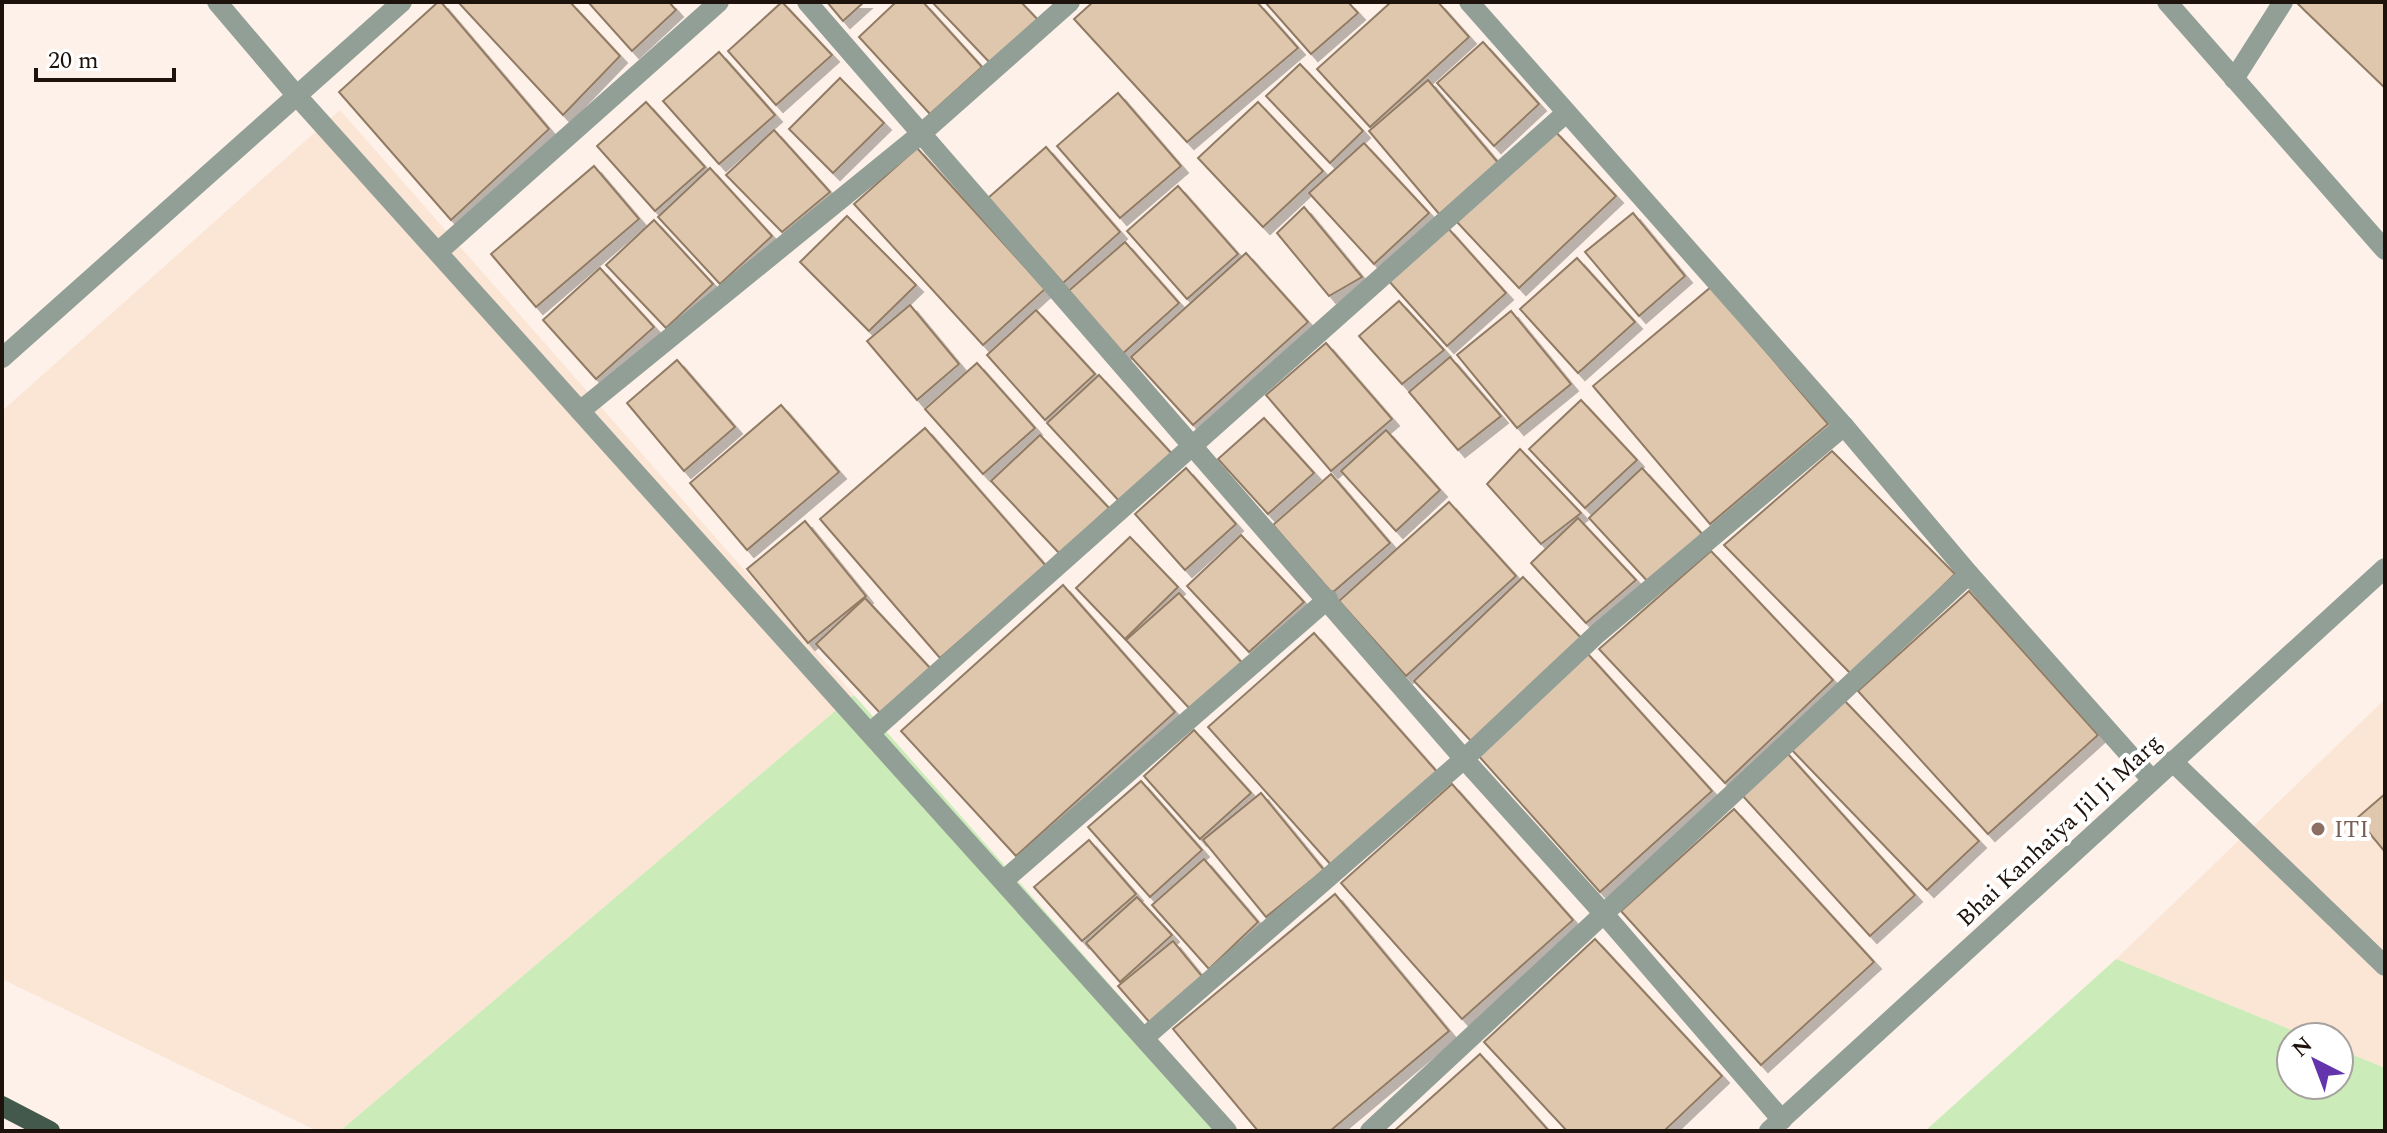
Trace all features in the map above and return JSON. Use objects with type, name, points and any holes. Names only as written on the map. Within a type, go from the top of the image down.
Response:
[{"type":"main road","points":[[2,1106],[50,1131]]},
{"type":"street","points":[[217,2],[297,96],[1227,1131]]},
{"type":"street","points":[[2,358],[402,2]]},
{"type":"street","points":[[438,252],[719,2]]},
{"type":"street","points":[[807,2],[1464,759],[1604,914],[1776,1125]]},
{"type":"street","points":[[580,411],[922,133],[1070,2]]},
{"type":"street","points":[[1469,2],[2152,780]]},
{"type":"street","points":[[2167,2],[2234,79],[2382,237]]},
{"type":"street","points":[[2234,79],[2283,2]]},
{"type":"street","points":[[870,733],[1566,113]]},
{"type":"street","points":[[1144,1038],[1464,759],[1598,633],[1844,426]]},
{"type":"street","name":"Bhai Kanhaiya Jil Ji Marg","points":[[1776,1125],[2385,568]]},
{"type":"street","points":[[1370,1131],[1969,574]]},
{"type":"street","points":[[1003,881],[1328,599]]},
{"type":"street","points":[[2172,761],[2385,966]]},
{"type":"shaded area","points":[[340,110],[854,695],[340,1131],[317,1131],[2,979],[2,411]]},
{"type":"shaded area","name":"ITI","points":[[2385,699],[2385,1068],[2355,1056],[2355,1021],[2275,1023],[2116,959]]},
{"type":"green space","points":[[854,695],[1239,1131],[340,1131]]},
{"type":"green space","points":[[2116,959],[2275,1023],[2275,1101],[2355,1101],[2355,1056],[2385,1068],[2385,1131],[1925,1131]]},
{"type":"building","points":[[438,2],[549,129],[451,220],[339,92]]},
{"type":"building","points":[[458,2],[570,2],[620,56],[563,115]]},
{"type":"building","points":[[588,2],[669,2],[676,10],[632,51]]},
{"type":"building","points":[[782,2],[832,55],[776,105],[728,51]]},
{"type":"building","points":[[827,2],[864,2],[843,21]]},
{"type":"building","points":[[896,2],[923,2],[982,67],[930,114],[859,37]]},
{"type":"building","points":[[932,2],[1021,2],[1040,22],[994,67]]},
{"type":"building","points":[[1093,2],[1257,2],[1298,48],[1187,142],[1074,19]]},
{"type":"building","points":[[1265,2],[1348,2],[1358,13],[1311,54]]},
{"type":"building","points":[[1391,2],[1438,2],[1469,37],[1370,127],[1317,69]]},
{"type":"building","points":[[2298,2],[2385,2],[2385,88],[2297,3]]},
{"type":"building","points":[[1483,42],[1539,104],[1494,146],[1437,83]]},
{"type":"building","points":[[719,52],[775,115],[719,164],[663,101]]},
{"type":"building","points":[[1300,64],[1363,131],[1330,163],[1266,96]]},
{"type":"building","points":[[840,78],[884,123],[833,173],[789,129]]},
{"type":"building","points":[[1428,80],[1500,165],[1440,215],[1369,131]]},
{"type":"building","points":[[1118,93],[1181,166],[1120,218],[1057,146]]},
{"type":"building","points":[[646,102],[705,167],[655,211],[597,146]]},
{"type":"building","points":[[1258,102],[1323,171],[1263,227],[1198,158]]},
{"type":"building","points":[[774,130],[830,192],[782,232],[726,175]]},
{"type":"building","points":[[1554,130],[1616,196],[1519,288],[1457,222]]},
{"type":"building","points":[[1364,143],[1429,213],[1374,264],[1309,193]]},
{"type":"building","points":[[1046,147],[1120,232],[1063,283],[988,198]]},
{"type":"building","points":[[917,148],[1045,289],[983,345],[854,204]]},
{"type":"building","points":[[594,166],[639,219],[536,307],[491,254]]},
{"type":"building","points":[[710,168],[772,236],[720,284],[658,217]]},
{"type":"building","points":[[1178,186],[1238,254],[1187,299],[1127,231]]},
{"type":"building","points":[[1304,207],[1362,277],[1329,296],[1277,233]]},
{"type":"building","points":[[1633,213],[1685,276],[1639,316],[1585,252]]},
{"type":"building","points":[[847,216],[916,285],[869,331],[800,262]]},
{"type":"building","points":[[654,220],[713,284],[666,328],[606,265]]},
{"type":"building","points":[[1447,227],[1506,293],[1447,346],[1388,280]]},
{"type":"building","points":[[1125,242],[1179,303],[1120,356],[1065,294]]},
{"type":"building","points":[[1246,253],[1308,322],[1193,425],[1131,357]]},
{"type":"building","points":[[1577,258],[1635,322],[1578,373],[1520,309]]},
{"type":"building","points":[[600,268],[654,327],[596,379],[543,320]]},
{"type":"building","points":[[1711,287],[1828,424],[1710,524],[1593,386]]},
{"type":"building","points":[[1399,301],[1444,350],[1402,384],[1359,336]]},
{"type":"building","points":[[910,305],[959,364],[917,400],[867,341]]},
{"type":"building","points":[[1036,310],[1095,374],[1045,420],[987,355]]},
{"type":"building","points":[[1511,311],[1571,384],[1517,428],[1457,355]]},
{"type":"building","points":[[1326,343],[1392,419],[1331,471],[1266,395]]},
{"type":"building","points":[[1450,357],[1501,416],[1458,450],[1409,392]]},
{"type":"building","points":[[677,360],[735,427],[684,471],[627,403]]},
{"type":"building","points":[[977,363],[1035,428],[983,474],[925,409]]},
{"type":"building","points":[[1099,375],[1173,455],[1121,503],[1047,423]]},
{"type":"building","points":[[1581,400],[1637,460],[1585,508],[1529,449]]},
{"type":"building","points":[[781,405],[839,472],[747,550],[690,483]]},
{"type":"building","points":[[1264,418],[1314,473],[1268,514],[1218,459]]},
{"type":"building","points":[[925,428],[1046,566],[940,658],[820,519]]},
{"type":"building","points":[[1386,430],[1440,490],[1396,531],[1341,471]]},
{"type":"building","points":[[1040,435],[1109,508],[1060,554],[991,481]]},
{"type":"building","points":[[1520,449],[1581,513],[1541,544],[1487,484]]},
{"type":"building","points":[[1832,451],[1955,574],[1852,675],[1724,545]]},
{"type":"building","points":[[1186,468],[1236,524],[1185,570],[1135,514]]},
{"type":"building","points":[[1642,468],[1703,535],[1650,584],[1589,518]]},
{"type":"building","points":[[1331,474],[1390,543],[1332,593],[1273,525]]},
{"type":"building","points":[[1449,502],[1516,576],[1406,676],[1339,601]]},
{"type":"building","points":[[1578,518],[1636,580],[1586,623],[1531,563]]},
{"type":"building","points":[[805,521],[866,596],[808,643],[747,569]]},
{"type":"building","points":[[1241,535],[1304,602],[1249,652],[1187,586]]},
{"type":"building","points":[[1130,537],[1178,587],[1125,639],[1076,588]]},
{"type":"building","points":[[1711,551],[1833,680],[1725,783],[1599,649]]},
{"type":"building","points":[[1523,577],[1582,639],[1473,743],[1414,681]]},
{"type":"building","points":[[1063,585],[1175,712],[1016,856],[901,731]]},
{"type":"building","points":[[1969,591],[2098,735],[1988,834],[1858,691]]},
{"type":"building","points":[[1179,593],[1243,664],[1190,709],[1126,640]]},
{"type":"building","points":[[865,598],[930,668],[881,714],[816,644]]},
{"type":"building","points":[[1314,633],[1438,773],[1332,866],[1208,727]]},
{"type":"building","points":[[1588,654],[1712,791],[1600,892],[1477,754]]},
{"type":"building","points":[[1842,698],[1979,841],[1927,890],[1790,748]]},
{"type":"building","points":[[1194,730],[1251,793],[1200,839],[1144,776]]},
{"type":"building","points":[[1788,754],[1915,895],[1870,936],[1742,795]]},
{"type":"building","points":[[1141,781],[1202,850],[1150,897],[1088,827]]},
{"type":"building","points":[[1452,784],[1573,920],[1462,1019],[1341,883]]},
{"type":"building","points":[[1261,793],[1324,870],[1266,917],[1203,840]]},
{"type":"building","points":[[2385,794],[2385,852],[2357,818]]},
{"type":"building","points":[[1734,809],[1874,962],[1761,1065],[1621,911]]},
{"type":"building","points":[[1089,840],[1136,894],[1082,941],[1034,887]]},
{"type":"building","points":[[1204,859],[1258,922],[1209,969],[1152,905]]},
{"type":"building","points":[[1335,894],[1449,1031],[1330,1131],[1258,1131],[1173,1029]]},
{"type":"building","points":[[1137,897],[1172,935],[1120,982],[1086,943]]},
{"type":"building","points":[[1595,939],[1722,1076],[1664,1131],[1567,1131],[1484,1042]]},
{"type":"building","points":[[1173,941],[1205,980],[1151,1024],[1118,986]]},
{"type":"building","points":[[1480,1054],[1549,1131],[1394,1131]]},
{"type":"place","name":"ITI","points":[[2318,829]]}]
